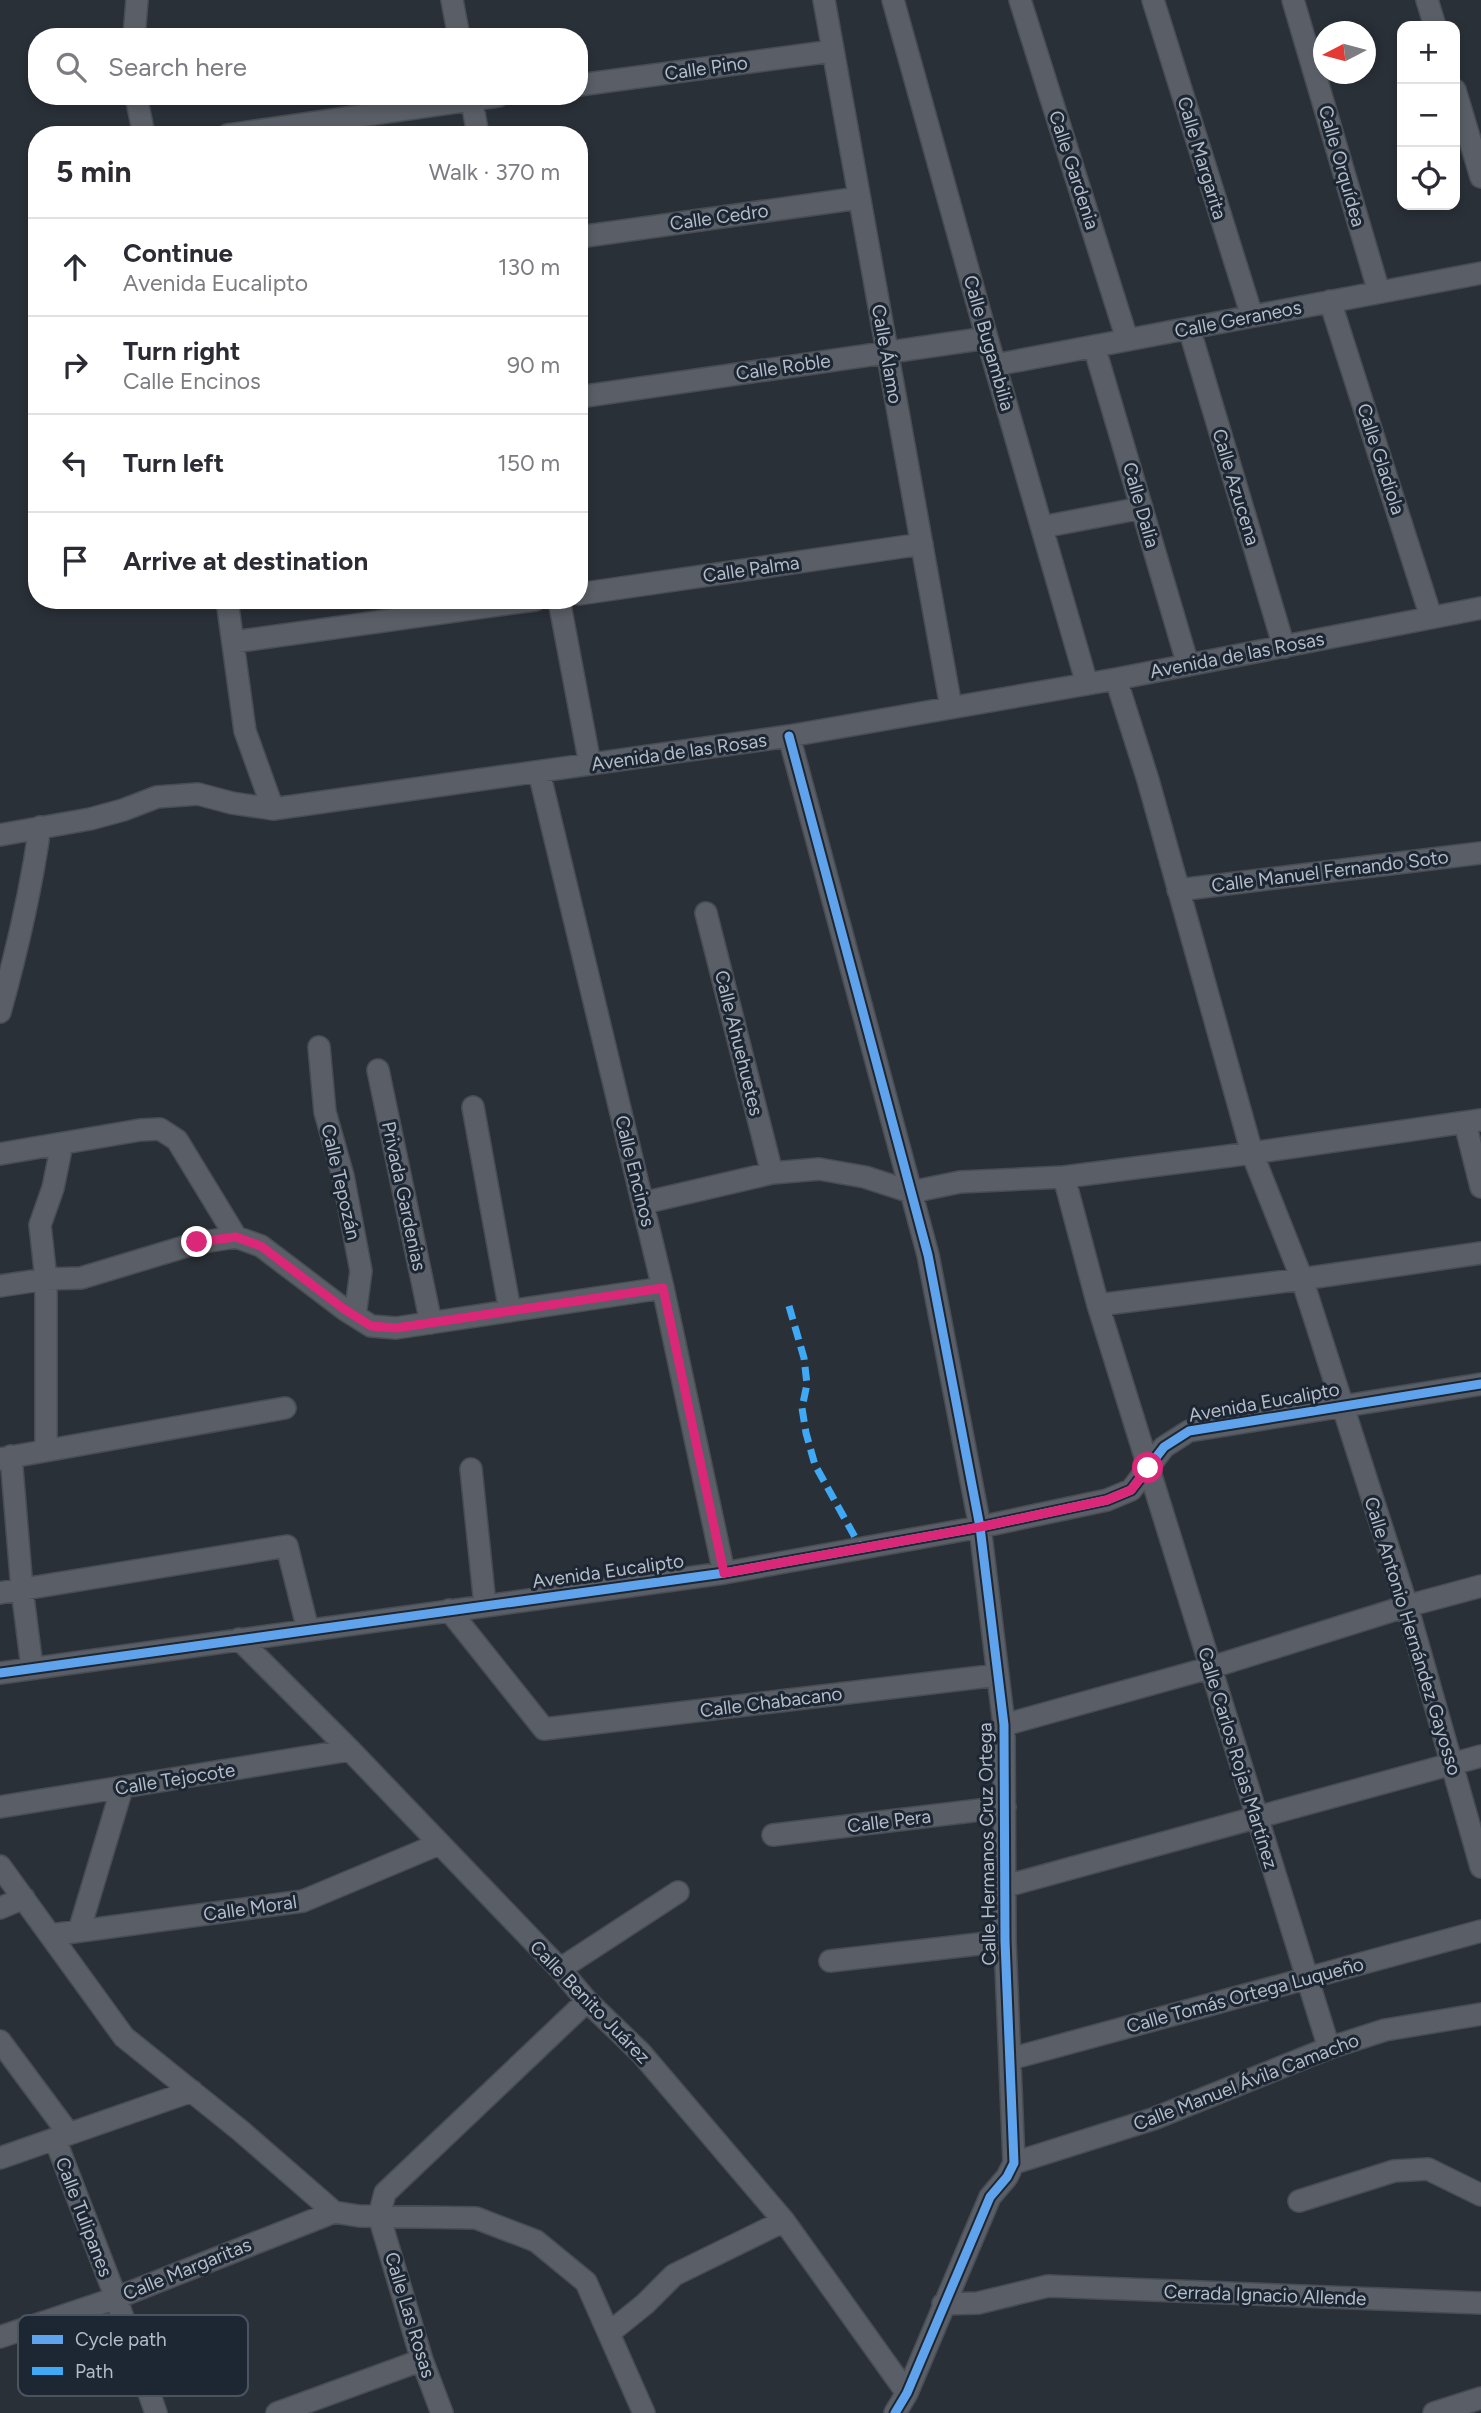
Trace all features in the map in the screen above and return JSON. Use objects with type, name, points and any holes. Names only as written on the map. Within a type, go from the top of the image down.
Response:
[{"type":"street","points":[[135,28],[137,0]]},
{"type":"street","points":[[452,0],[457,28]]},
{"type":"street","name":"Calle Álamo","points":[[824,0],[951,707]]},
{"type":"street","name":"Calle Bugambilia","points":[[893,0],[1087,684]]},
{"type":"street","name":"Calle Gardenia","points":[[1020,0],[1127,340]]},
{"type":"street","name":"Calle Margarita","points":[[1153,0],[1252,316]]},
{"type":"street","name":"Calle Orquídea","points":[[1293,0],[1379,292]]},
{"type":"street","points":[[1427,0],[1433,21]]},
{"type":"street","name":"Calle Pino","points":[[588,84],[833,51]]},
{"type":"street","points":[[138,105],[142,126]]},
{"type":"street","points":[[287,126],[425,105]]},
{"type":"street","points":[[472,105],[476,126]]},
{"type":"street","points":[[1460,107],[1481,177]]},
{"type":"street","name":"Calle Cedro","points":[[588,236],[859,198]]},
{"type":"street","name":"Calle Geraneos","points":[[995,365],[1481,273]]},
{"type":"street","name":"Calle Gladiola","points":[[1330,301],[1431,617]]},
{"type":"street","name":"Calle Azucena","points":[[1189,328],[1284,646]]},
{"type":"street","name":"Calle Roble","points":[[588,396],[987,338]]},
{"type":"street","name":"Calle Dalia","points":[[1094,346],[1188,665]]},
{"type":"street","points":[[1042,527],[1142,508]]},
{"type":"street","name":"Calle Palma","points":[[588,593],[922,544]]},
{"type":"street","points":[[228,609],[245,730],[273,809]]},
{"type":"street","points":[[233,642],[470,609]]},
{"type":"street","points":[[561,609],[590,764]]},
{"type":"street","name":"Avenida de las Rosas","points":[[0,835],[101,816],[157,797],[198,794],[232,803],[273,809],[789,736],[1116,679],[1431,617],[1480,613]]},
{"type":"street","name":"Calle Antonio Hernández Gayosso","points":[[1116,679],[1148,780],[1252,1153],[1302,1279],[1406,1606],[1481,1867]]},
{"type":"street","name":"Calle Hermanos Cruz Ortega","points":[[789,736],[928,1255],[980,1527],[1004,1725],[1005,1941],[1014,2163]]},
{"type":"street","name":"Calle Encinos","points":[[539,772],[663,1288],[724,1573]]},
{"type":"street","points":[[0,1012],[18,950],[40,827]]},
{"type":"street","name":"Calle Manuel Fernando Soto","points":[[1178,890],[1481,853]]},
{"type":"street","name":"Calle Ahuehuetes","points":[[706,913],[772,1174]]},
{"type":"street","name":"Calle Tepozán","points":[[319,1047],[325,1112],[343,1175],[361,1271],[355,1317]]},
{"type":"street","name":"Privada Gardenias","points":[[378,1070],[431,1322]]},
{"type":"street","points":[[473,1107],[510,1311]]},
{"type":"street","points":[[643,1203],[772,1174],[819,1168],[865,1177],[911,1192],[960,1182],[1065,1177],[1473,1122],[1481,1187]]},
{"type":"street","points":[[0,1154],[160,1129],[177,1140],[236,1237]]},
{"type":"street","points":[[46,1450],[46,1279],[40,1224],[53,1188],[62,1144]]},
{"type":"street","name":"Calle Carlos Rojas Martínez","points":[[1065,1177],[1098,1305],[1329,2048]]},
{"type":"street","points":[[0,1286],[46,1279],[80,1278],[197,1242],[236,1237],[261,1246],[355,1317],[371,1326],[396,1328],[663,1288]]},
{"type":"street","points":[[1098,1305],[1481,1253]]},
{"type":"street","name":"Avenida Eucalipto","points":[[0,1673],[724,1573],[980,1527],[1107,1500],[1131,1490],[1164,1447],[1189,1431],[1481,1384]]},
{"type":"street","points":[[32,1667],[6,1458],[285,1408]]},
{"type":"street","points":[[471,1469],[485,1605]]},
{"type":"street","points":[[0,1593],[287,1546],[308,1630]]},
{"type":"street","points":[[1004,1725],[1209,1668],[1406,1606],[1481,1586]]},
{"type":"street","name":"Calle Chabacano","points":[[449,1610],[544,1729],[998,1675]]},
{"type":"street","name":"Calle Benito Juárez","points":[[239,1639],[350,1750],[560,1969],[587,2001],[641,2053],[784,2221],[907,2393]]},
{"type":"street","name":"Calle Tejocote","points":[[0,1807],[350,1750]]},
{"type":"street","points":[[1006,1886],[1481,1756]]},
{"type":"street","points":[[79,1931],[122,1788]]},
{"type":"street","name":"Calle Pera","points":[[773,1835],[1005,1807]]},
{"type":"street","name":"Calle Moral","points":[[51,1935],[303,1901],[439,1844]]},
{"type":"street","points":[[0,1866],[124,2037],[334,2211],[379,2216],[476,2218],[536,2241],[586,2282],[645,2413]]},
{"type":"street","points":[[560,1969],[678,1892]]},
{"type":"street","points":[[0,1908],[24,1898]]},
{"type":"street","name":"Calle Tomás Ortega Luqueño","points":[[1010,2059],[1481,1931]]},
{"type":"street","points":[[830,1961],[1005,1941]]},
{"type":"street","points":[[379,2216],[385,2193],[587,2001]]},
{"type":"street","name":"Calle Manuel Ávila Camacho","points":[[1014,2163],[1153,2119],[1329,2048],[1385,2030],[1481,2014]]},
{"type":"street","name":"Calle Tulipanes","points":[[0,2041],[62,2136],[122,2315]]},
{"type":"street","points":[[0,2158],[192,2091]]},
{"type":"street","points":[[895,2413],[907,2393],[990,2197],[1007,2178],[1014,2163]]},
{"type":"street","points":[[1299,2201],[1394,2171],[1428,2169],[1481,2194]]},
{"type":"street","name":"Calle Margaritas","points":[[65,2315],[116,2298],[334,2211]]},
{"type":"street","name":"Calle Las Rosas","points":[[379,2216],[422,2360],[442,2413]]},
{"type":"street","points":[[609,2333],[645,2304],[674,2275],[784,2221]]},
{"type":"street","name":"Cerrada Ignacio Allende","points":[[943,2304],[978,2303],[1048,2286],[1481,2303]]},
{"type":"street","name":"Calle Margaritas","points":[[0,2337],[18,2331]]},
{"type":"street","points":[[277,2413],[422,2360]]},
{"type":"street","name":"Calle Tulipanes","points":[[150,2396],[156,2413]]},
{"type":"street","points":[[1434,2413],[1481,2398]]},
{"type":"marked path","points":[[789,1306],[804,1358],[807,1384],[802,1408],[815,1465],[861,1548]]},
{"type":"cycle path","points":[[789,736],[928,1255],[980,1527],[1004,1725],[1005,1941],[1014,2163],[1007,2177],[990,2197],[907,2393],[895,2413]]},
{"type":"cycle path","points":[[0,1673],[724,1573],[980,1527],[1107,1500],[1131,1490],[1164,1447],[1189,1431],[1481,1384]]},
{"type":"route","points":[[197,1242],[236,1237],[261,1246],[344,1309],[371,1326],[396,1328],[663,1288],[724,1573],[980,1527],[1107,1500],[1131,1490],[1148,1468]]}]
